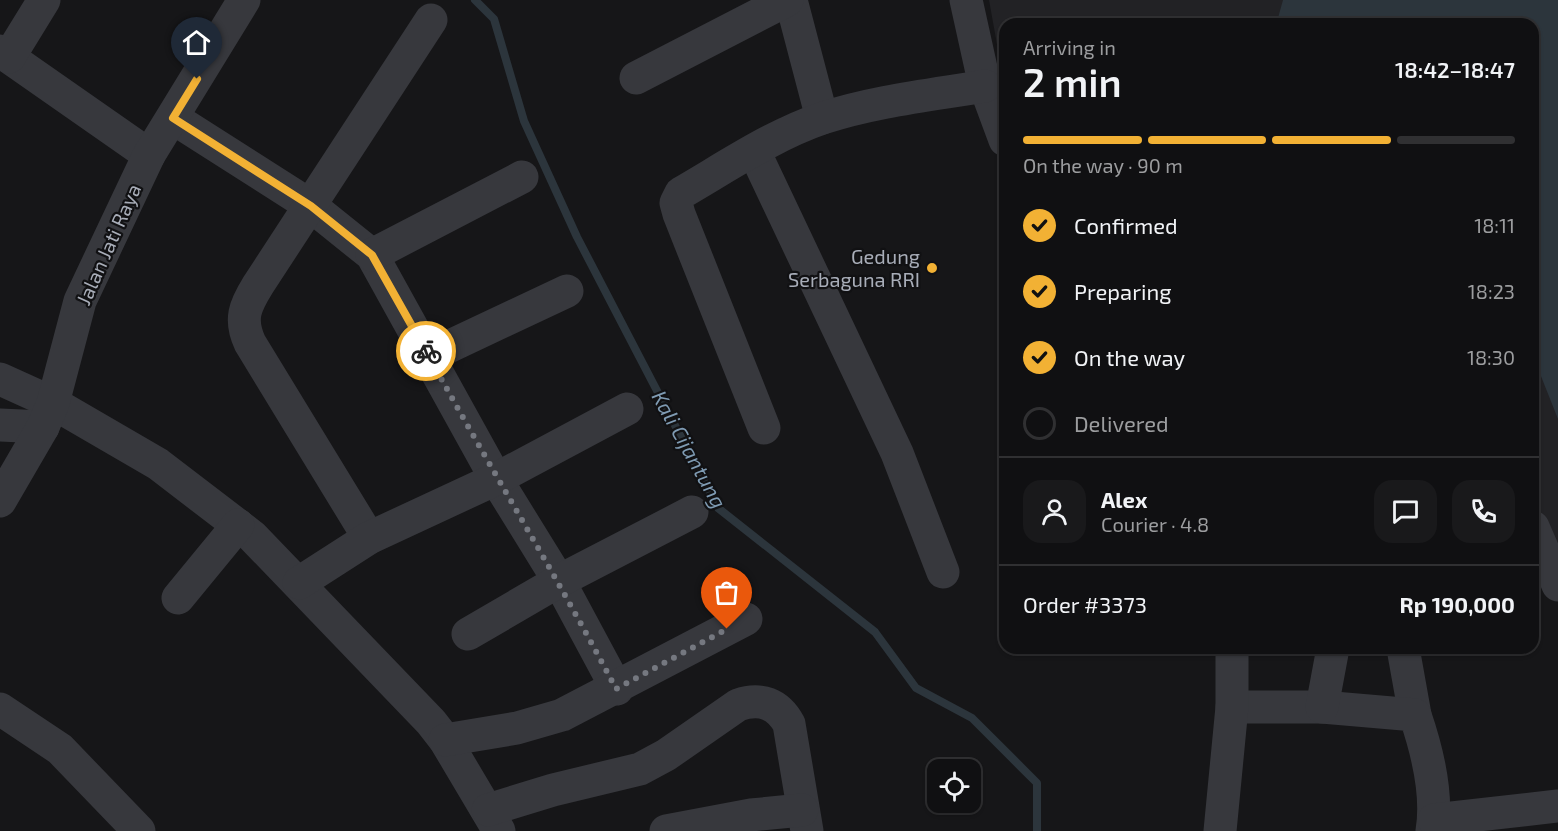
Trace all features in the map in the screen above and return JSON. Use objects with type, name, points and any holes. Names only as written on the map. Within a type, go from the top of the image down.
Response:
[{"type":"street","points":[[44,0],[5,54],[149,155]]},
{"type":"street","name":"Jalan Jati Raya","points":[[0,501],[48,415],[80,301],[149,155],[244,0]]},
{"type":"street","points":[[636,78],[789,0],[822,118]]},
{"type":"street","points":[[966,0],[985,86],[999,124]]},
{"type":"street","points":[[369,538],[250,343],[243,324],[246,306],[258,285],[431,20]]},
{"type":"street","points":[[764,428],[676,203],[681,194],[754,151],[822,118],[898,100],[985,86]]},
{"type":"street","points":[[173,118],[311,206],[372,255],[496,478],[559,581],[616,689]]},
{"type":"street","points":[[754,151],[897,453],[944,572]]},
{"type":"street","points":[[372,255],[522,177]]},
{"type":"street","points":[[429,356],[567,291]]},
{"type":"street","points":[[0,379],[48,415],[158,465],[238,525],[300,583],[431,722],[445,740],[494,821],[553,790],[640,769],[666,755],[738,705],[752,700],[769,704],[781,711],[789,724],[805,821],[751,815],[678,830]]},
{"type":"street","points":[[300,583],[369,538],[496,478],[627,409]]},
{"type":"street","points":[[0,425],[48,415]]},
{"type":"street","points":[[468,634],[559,581],[692,512]]},
{"type":"street","points":[[178,598],[238,525]]},
{"type":"street","points":[[1539,541],[1558,585]]},
{"type":"street","points":[[445,740],[517,728],[562,715],[746,620]]},
{"type":"street","points":[[1220,831],[1232,706],[1232,654]]},
{"type":"street","points":[[1322,707],[1332,654]]},
{"type":"street","points":[[1404,654],[1415,715],[1427,760],[1433,826],[1558,806]]},
{"type":"street","points":[[1232,706],[1322,707],[1415,715]]},
{"type":"street","points":[[0,709],[60,749],[139,831]]},
{"type":"shaded area","points":[[989,0],[1558,0],[1558,577],[1539,519],[1539,18],[999,18],[999,56]]},
{"type":"shaded area","points":[[1283,0],[1558,0],[1558,419],[1539,371],[1539,18],[1278,18]]},
{"type":"waterway","name":"Kali Cijantung","points":[[475,0],[494,19],[524,121],[577,237],[718,508],[875,632],[916,688],[972,718],[1037,783],[1037,831]]},
{"type":"way so far","points":[[426,351],[496,478],[559,581],[616,689],[727,629]]},
{"type":"place","name":"Gedung Serbaguna RRI","points":[[932,268]]},
{"type":"route","points":[[197,79],[173,118],[252,166],[311,206],[372,255],[426,351]]}]
